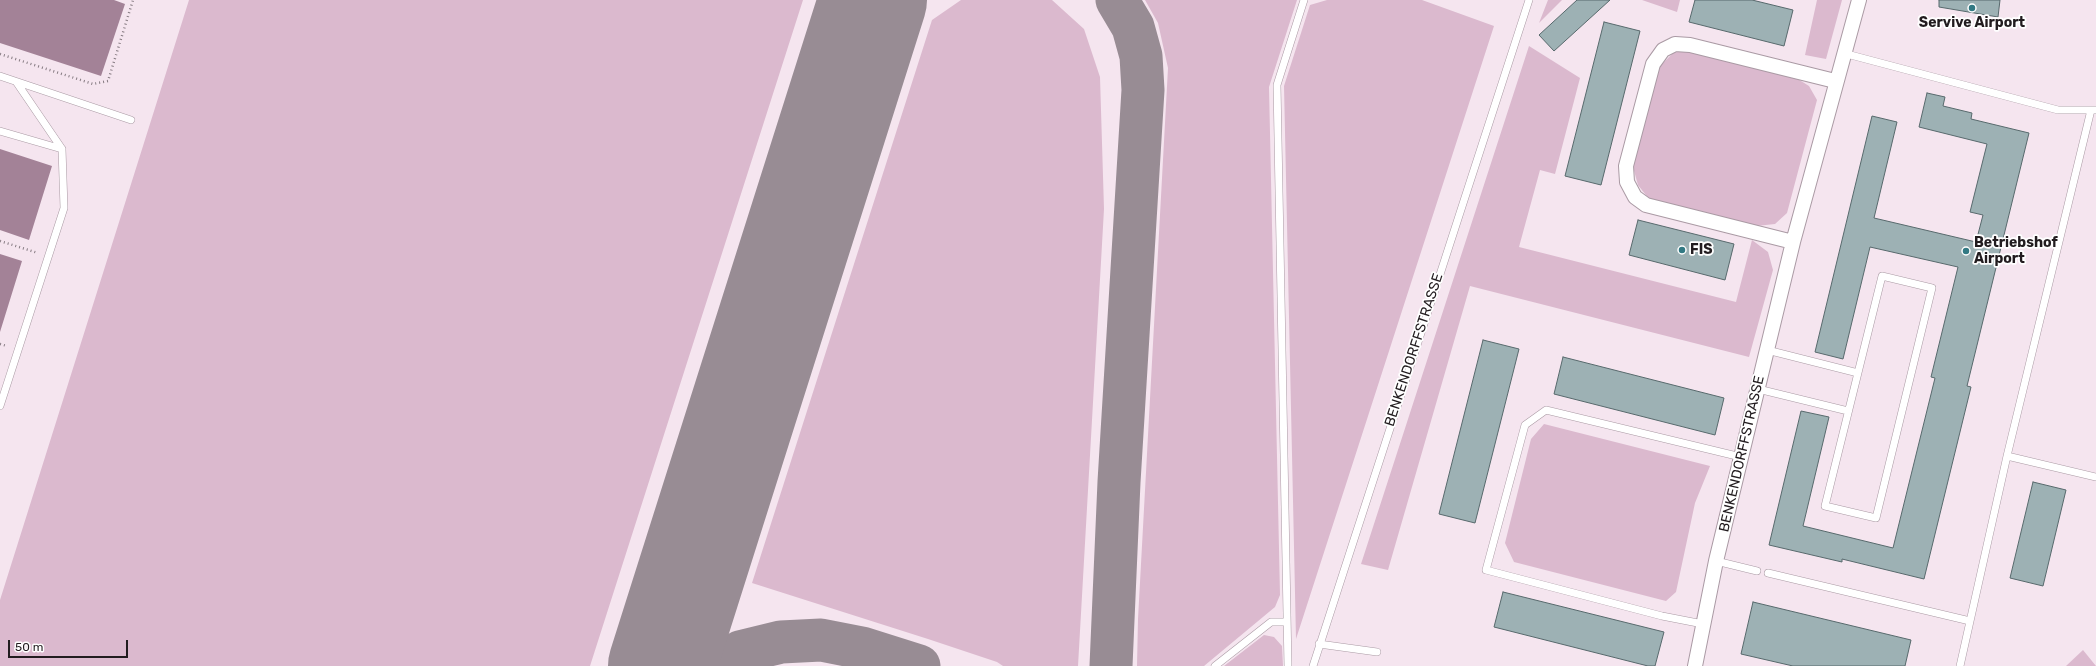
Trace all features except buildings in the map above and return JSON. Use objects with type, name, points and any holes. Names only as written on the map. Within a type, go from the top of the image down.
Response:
[{"type":"street","name":"BENKENDORFFSTRASSE","points":[[1695,666],[1702,624],[1716,561],[1793,242],[1843,53],[1859,0]]},
{"type":"street","points":[[1793,242],[1646,205],[1635,197],[1626,182],[1626,166],[1653,64],[1663,50],[1675,44],[1690,45],[1836,82]]},
{"type":"lane","points":[[1288,666],[1277,85],[1304,0]]},
{"type":"lane","name":"BENKENDORFFSTRASSE","points":[[1313,666],[1529,0]]},
{"type":"lane","points":[[1843,53],[2058,110],[2094,110],[2008,456],[1960,666]]},
{"type":"lane","points":[[0,76],[17,83],[131,120]]},
{"type":"lane","points":[[0,406],[64,208],[62,149],[17,83]]},
{"type":"lane","points":[[0,131],[62,149]]},
{"type":"lane","points":[[1882,276],[1932,288],[1876,518],[1825,506],[1858,372],[1882,276]]},
{"type":"lane","points":[[1767,350],[1858,372]]},
{"type":"lane","points":[[1758,389],[1848,411]]},
{"type":"lane","points":[[1702,624],[1662,616],[1486,570],[1525,425],[1546,410],[1741,457]]},
{"type":"lane","points":[[2008,456],[2096,477]]},
{"type":"lane","points":[[1716,561],[1757,571]]},
{"type":"lane","points":[[1768,573],[1970,621]]},
{"type":"lane","points":[[1215,666],[1271,622],[1286,622]]},
{"type":"lane","points":[[1319,644],[1377,652]]},
{"type":"path","points":[[0,54],[93,84],[108,81],[133,0]]},
{"type":"path","points":[[0,241],[48,256]]},
{"type":"shaded area","points":[[0,0],[114,0],[125,4],[101,76],[0,43]]},
{"type":"shaded area","points":[[189,0],[803,0],[590,666],[0,666],[0,600]]},
{"type":"shaded area","points":[[961,0],[1052,0],[1084,29],[1100,77],[1104,209],[1078,666],[1003,666],[997,662],[928,639],[752,583],[932,20]]},
{"type":"shaded area","points":[[1145,0],[1297,0],[1269,87],[1280,595],[1275,607],[1204,666],[1137,666],[1138,619],[1168,68],[1158,23]]},
{"type":"shaded area","points":[[1327,0],[1422,0],[1494,26],[1296,639],[1284,86],[1310,5]]},
{"type":"shaded area","points":[[1548,0],[1562,0],[1539,23]]},
{"type":"shaded area","points":[[1642,0],[1680,0],[1677,12]]},
{"type":"shaded area","points":[[1817,0],[1842,0],[1826,59],[1805,55]]},
{"type":"shaded area","points":[[1529,46],[1580,78],[1555,174],[1540,170],[1519,247],[1736,302],[1752,240],[1768,252],[1773,270],[1749,357],[1470,286],[1388,570],[1361,564]]},
{"type":"shaded area","points":[[1690,49],[1793,76],[1809,86],[1817,100],[1787,213],[1775,224],[1756,226],[1649,199],[1638,185],[1633,167],[1659,67],[1673,53]]},
{"type":"shaded area","points":[[0,149],[52,166],[29,240],[0,230]]},
{"type":"shaded area","points":[[0,254],[22,261],[0,332]]},
{"type":"shaded area","points":[[1544,424],[1710,466],[1695,503],[1676,592],[1666,601],[1514,562],[1505,543],[1531,439]]},
{"type":"shaded area","points":[[1264,635],[1274,637],[1282,646],[1283,666],[1224,666]]},
{"type":"shaded area","points":[[2083,650],[2096,666],[2066,666]]},
{"type":"taxiway","points":[[1111,666],[1119,482],[1143,90],[1141,56],[1133,27],[1117,0]]},
{"type":"taxiway","points":[[716,666],[740,652],[781,642],[821,640],[862,648],[919,666]]},
{"type":"runway","points":[[662,666],[873,0]]},
{"type":"place","name":"Servive Airport","points":[[1972,8]]},
{"type":"place","name":"FIS","points":[[1682,250]]},
{"type":"place","name":"Betriebshof Airport","points":[[1966,251]]}]
